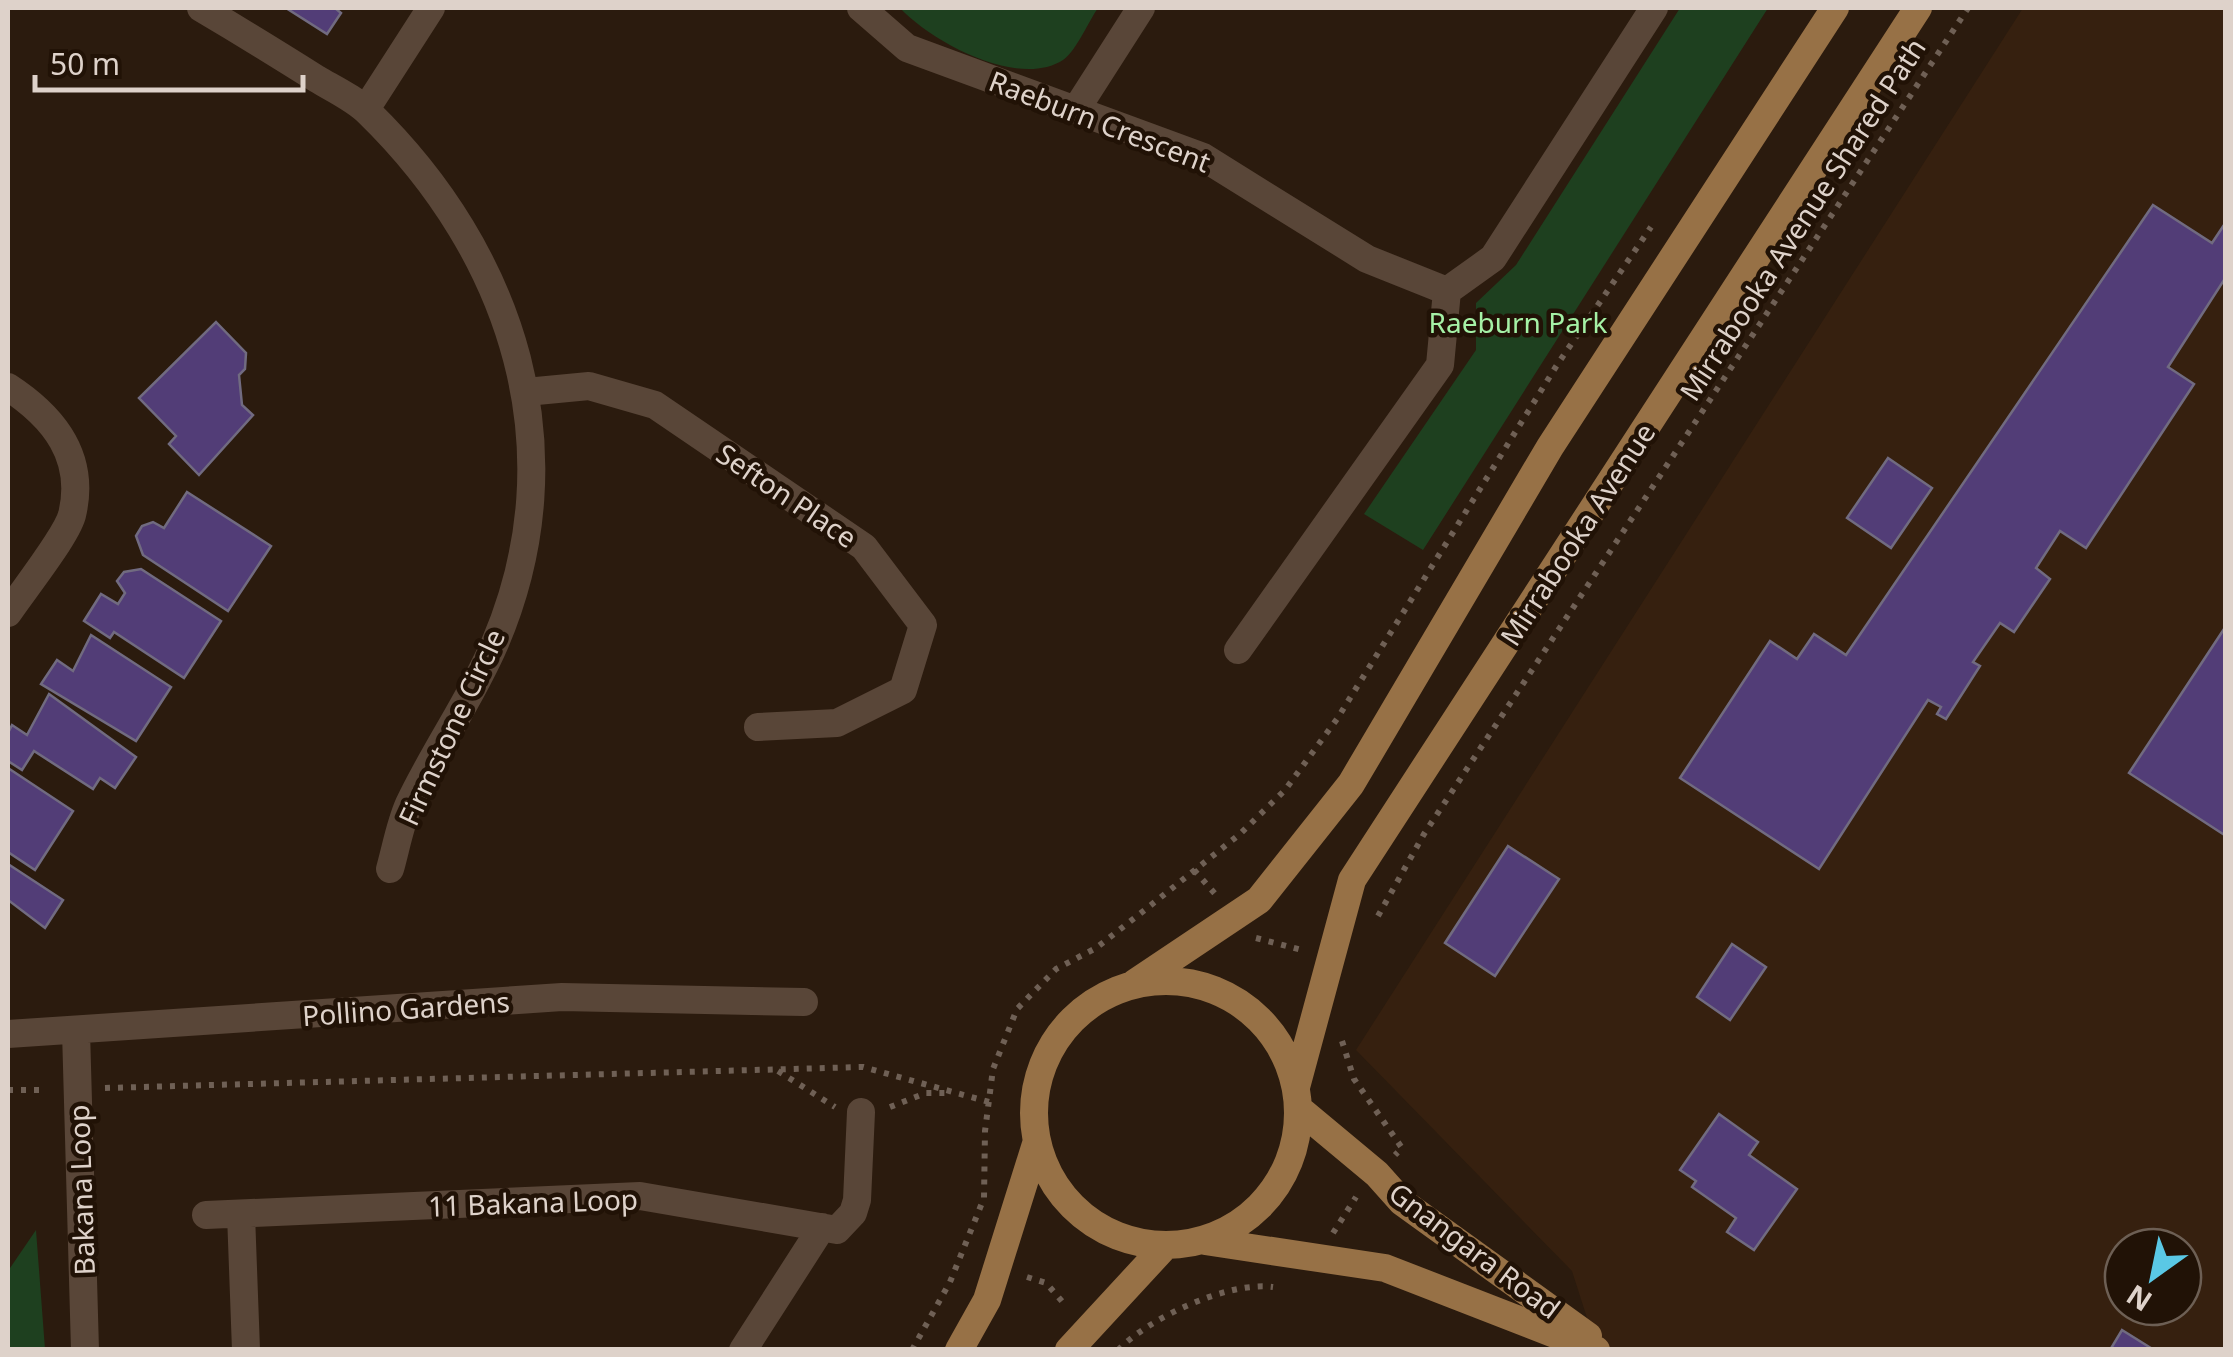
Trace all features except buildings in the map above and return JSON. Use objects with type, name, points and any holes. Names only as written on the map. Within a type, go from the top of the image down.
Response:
[{"type":"main road","points":[[1135,983],[1178,980],[1218,991],[1254,1014],[1281,1046],[1297,1098],[1295,1144],[1282,1177],[1262,1205],[1234,1227],[1202,1240],[1166,1245],[1131,1240],[1098,1226],[1071,1205],[1050,1176],[1036,1144],[1033,1102],[1042,1061],[1065,1026],[1086,1008],[1135,983],[1259,900],[1351,784],[1550,447],[1835,8]]},
{"type":"main road","name":"Mirrabooka Avenue","points":[[1297,1098],[1352,880],[1918,8]]},
{"type":"main road","name":"Gnangara Road","points":[[1297,1098],[1402,1202],[1608,1350]]},
{"type":"main road","points":[[959,1350],[987,1300],[1036,1144]]},
{"type":"main road","name":"Gnangara Road","points":[[1202,1240],[1385,1268],[1596,1350]]},
{"type":"main road","points":[[1079,1340],[1166,1245]]},
{"type":"street","name":"Firmstone Circle","points":[[201,8],[366,109],[433,184],[473,247],[504,312],[526,392],[534,461],[530,536],[495,643],[408,808],[390,870]]},
{"type":"street","points":[[366,109],[431,8]]},
{"type":"street","name":"Raeburn Crescent","points":[[861,8],[907,48],[1203,157],[1367,259],[1447,291]]},
{"type":"street","points":[[1077,108],[1141,8]]},
{"type":"street","points":[[1238,650],[1440,366],[1447,291],[1493,258],[1654,8]]},
{"type":"street","name":"Sefton Place","points":[[526,392],[589,386],[655,405],[864,547],[923,626],[903,690],[837,722],[758,727]]},
{"type":"street","points":[[8,387],[40,408],[74,457],[72,517],[8,614]]},
{"type":"street","name":"Pollino Gardens","points":[[8,1034],[562,997],[804,1002]]},
{"type":"street","name":"Bakana Loop","points":[[76,1030],[85,1350]]},
{"type":"street","points":[[743,1350],[822,1227],[837,1230],[852,1213],[861,1112]]},
{"type":"street","name":"11 Bakana Loop","points":[[206,1216],[640,1196],[822,1227]]},
{"type":"street","points":[[241,1214],[246,1350]]},
{"type":"path","name":"Mirrabooka Avenue Shared Path","points":[[1374,929],[1424,834],[1968,8]]},
{"type":"path","points":[[912,1350],[960,1257],[984,1198],[993,1068],[1018,1009],[1056,969],[1096,948],[1146,909],[1240,834],[1284,790],[1337,719],[1557,365],[1658,217]]},
{"type":"path","points":[[1328,1259],[1331,1235],[1402,1148],[1354,1079],[1339,1031]]},
{"type":"path","points":[[8,1090],[863,1067],[989,1102]]},
{"type":"path","points":[[960,1257],[1046,1283],[1079,1340]]},
{"type":"path","points":[[1118,1350],[1132,1336],[1201,1299],[1264,1286],[1284,1288]]},
{"type":"shaded area","points":[[2023,8],[2225,8],[2225,1349],[1597,1349],[1572,1271],[1356,1050]]},
{"type":"green space","points":[[900,8],[1098,8],[1063,60],[1023,69],[977,58],[954,47]]},
{"type":"green space","name":"Raeburn Park","points":[[1680,8],[1768,8],[1423,550],[1364,514],[1476,350],[1476,303],[1516,265]]},
{"type":"green space","points":[[36,1230],[45,1349],[8,1349],[8,1271]]}]
